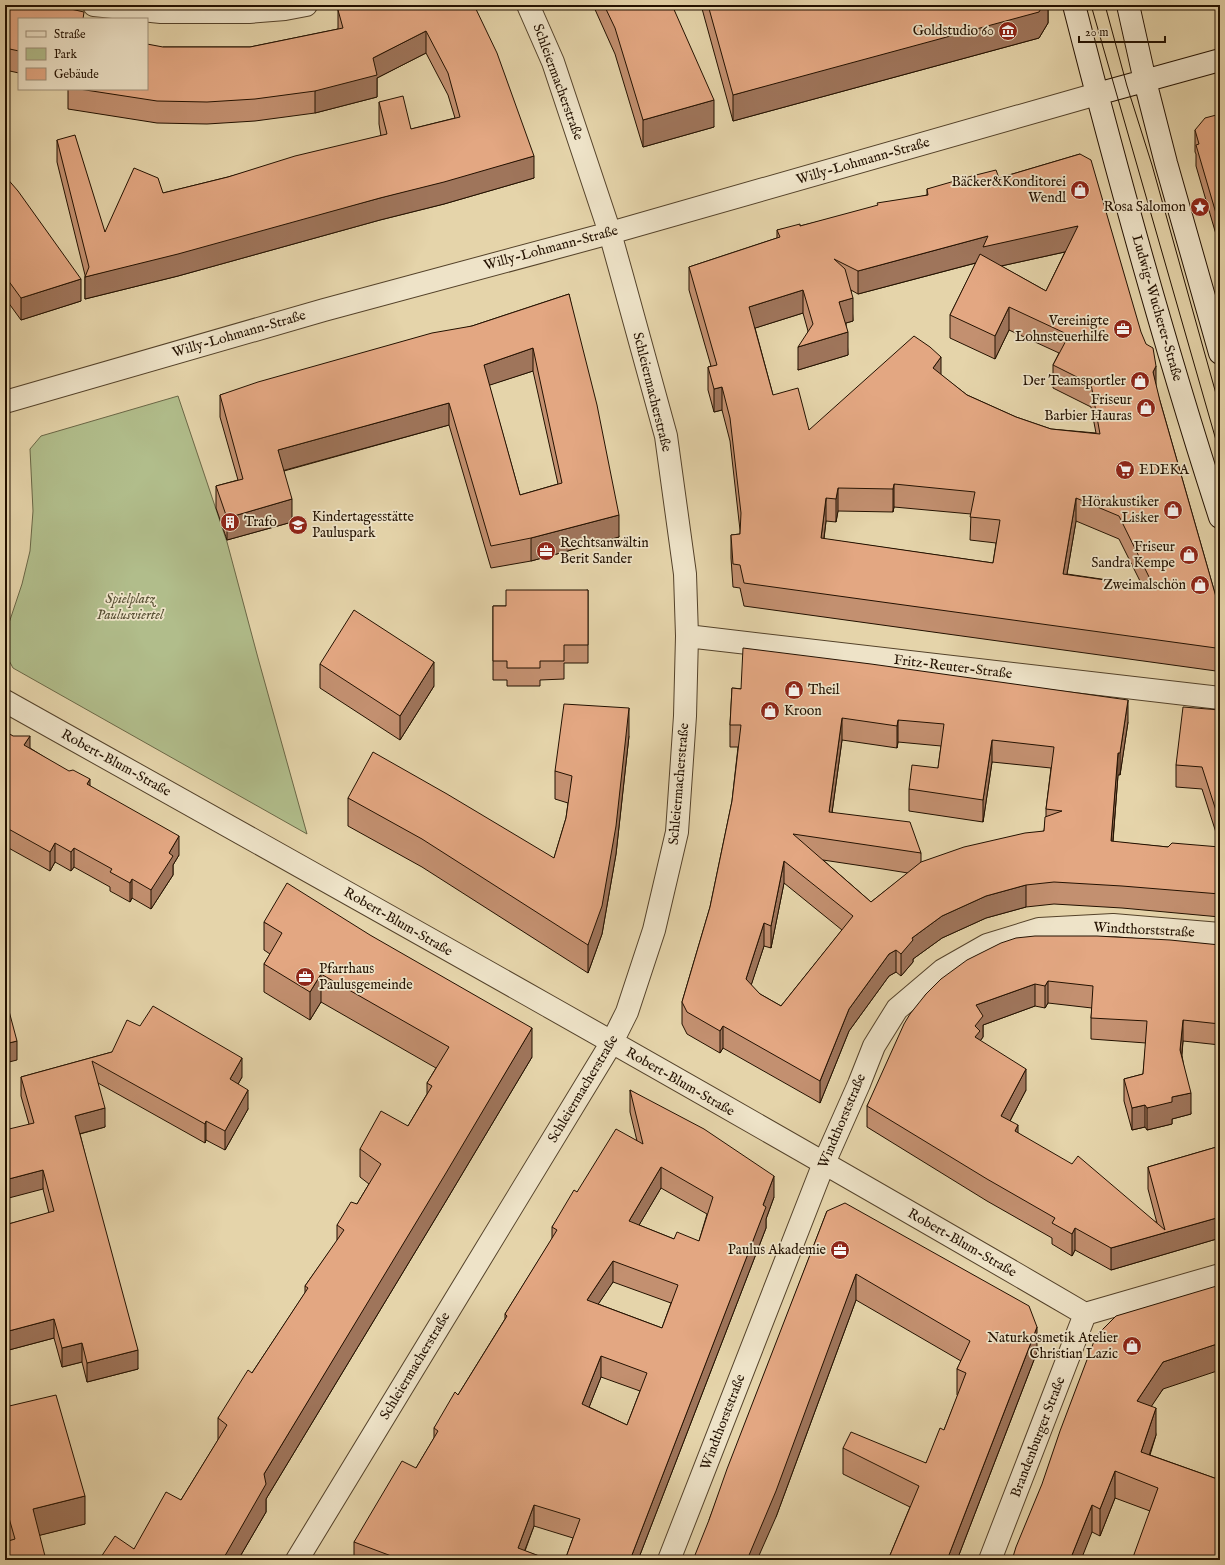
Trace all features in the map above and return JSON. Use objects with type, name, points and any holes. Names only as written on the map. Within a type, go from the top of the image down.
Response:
[{"type":"street","points":[[94,5],[161,12],[249,12],[285,9],[306,5]]},
{"type":"street","name":"Schleiermacherstraße","points":[[297,1560],[612,1042],[627,1012],[654,930],[677,832],[685,716],[687,636],[686,574],[666,436],[610,233],[553,62],[528,5]]},
{"type":"street","name":"Ludwig-Wucherer-Straße","points":[[1074,5],[1097,94],[1188,417],[1220,517]]},
{"type":"street","points":[[1128,5],[1145,81],[1166,163],[1220,352]]},
{"type":"street","name":"Willy-Lohmann-Straße","points":[[5,402],[324,310],[610,233],[1220,60]]},
{"type":"street","name":"Fritz-Reuter-Straße","points":[[687,636],[1220,698]]},
{"type":"street","name":"Robert-Blum-Straße","points":[[5,701],[612,1042],[1084,1314]]},
{"type":"street","name":"Windthorststraße","points":[[669,1560],[824,1163],[874,1046],[897,1010],[943,970],[987,945],[1040,929],[1113,925],[1220,934]]},
{"type":"street","points":[[1084,1314],[1220,1275]]},
{"type":"street","name":"Brandenburger Straße","points":[[990,1560],[1084,1314]]},
{"type":"green space","name":"Spielplatz Paulusviertel","points":[[178,396],[227,542],[307,834],[13,668],[5,653],[5,635],[22,584],[30,551],[33,511],[30,449],[41,436]]},
{"type":"building","points":[[5,5],[53,5],[84,12],[83,18],[18,18],[18,51],[5,48]]},
{"type":"building","points":[[348,5],[474,5],[497,53],[534,156],[178,254],[85,277],[89,267],[57,140],[75,135],[105,232],[134,168],[158,178],[163,193],[228,177],[295,156],[387,134],[379,102],[403,96],[411,129],[460,117],[448,73],[426,31],[373,58],[377,75],[315,91],[255,99],[207,102],[157,101],[86,90],[148,90],[148,44],[163,47],[250,47],[343,28],[338,10]]},
{"type":"building","points":[[604,5],[672,5],[714,100],[643,120],[615,28]]},
{"type":"building","points":[[708,5],[1043,5],[1039,12],[733,95]]},
{"type":"building","points":[[1220,114],[1220,227],[1196,145],[1199,144],[1195,130],[1205,118]]},
{"type":"building","points":[[1080,154],[1091,160],[1141,332],[1146,344],[1153,348],[1156,366],[1153,372],[1160,401],[1220,611],[1220,644],[1216,648],[744,583],[740,565],[733,564],[731,535],[740,534],[741,513],[730,418],[722,387],[714,389],[708,367],[717,365],[689,267],[780,237],[777,230],[800,224],[800,226],[878,205],[877,203],[928,195],[927,189],[996,170],[999,178]],"holes":[[[1078,226],[1046,291],[980,254],[950,315],[995,336],[1009,307],[1069,335],[1053,365],[1091,384],[1100,434],[1051,429],[1016,417],[967,395],[933,368],[941,357],[914,336],[809,430],[798,388],[773,395],[749,307],[803,290],[813,324],[798,347],[848,332],[839,302],[853,298],[845,269],[834,259],[858,271],[988,236],[983,247]],[[894,484],[975,492],[970,517],[1000,520],[993,563],[821,538],[826,498],[836,499],[838,488],[893,489]],[[1076,498],[1119,516],[1154,587],[1063,574]]]},
{"type":"building","points":[[5,176],[18,191],[81,279],[21,298],[5,276]]},
{"type":"building","points":[[569,294],[597,405],[619,515],[531,538],[491,546],[449,403],[278,450],[292,499],[227,518],[216,486],[243,479],[220,395],[258,382],[432,333],[472,326]],"holes":[[[533,348],[562,483],[520,495],[484,365]]]},
{"type":"building","points":[[506,590],[588,590],[588,645],[564,645],[564,661],[540,661],[540,668],[507,668],[507,661],[493,661],[493,606],[506,606]]},
{"type":"building","points":[[354,610],[434,662],[400,716],[320,664]]},
{"type":"building","points":[[743,648],[871,664],[1128,700],[1120,753],[1118,753],[1111,841],[1168,847],[1172,843],[1220,847],[1220,894],[1054,882],[1026,885],[986,896],[942,916],[912,938],[913,940],[901,954],[896,950],[889,954],[849,1009],[820,1081],[723,1026],[720,1031],[687,1012],[682,1002],[710,907],[732,801],[741,725],[730,725],[732,688],[741,689]],"holes":[[[842,718],[897,726],[898,720],[944,724],[938,768],[912,765],[909,789],[983,800],[992,740],[1054,747],[1046,809],[1062,811],[1045,817],[1044,831],[1025,833],[964,847],[921,862],[871,902],[793,834],[921,853],[910,822],[829,812]],[[784,861],[853,916],[781,1006],[760,994],[746,979],[764,923],[771,926]]]},
{"type":"building","points":[[564,704],[629,708],[616,826],[602,906],[588,945],[422,839],[348,798],[373,752],[554,858],[566,818],[572,776],[555,771]]},
{"type":"building","points":[[1183,707],[1220,710],[1220,823],[1202,767],[1176,765]]},
{"type":"building","points":[[5,731],[13,736],[30,736],[24,745],[69,771],[73,770],[90,779],[87,784],[179,836],[169,853],[173,856],[151,890],[132,879],[130,883],[110,872],[112,869],[74,848],[71,852],[55,843],[50,852],[5,827]]},
{"type":"building","points":[[287,883],[370,935],[532,1028],[264,1474],[266,1484],[226,1554],[221,1560],[106,1560],[101,1557],[115,1536],[134,1549],[166,1492],[181,1500],[227,1425],[218,1418],[248,1370],[252,1373],[308,1288],[305,1286],[344,1230],[337,1225],[351,1202],[357,1204],[381,1164],[360,1149],[381,1111],[408,1126],[432,1086],[427,1083],[449,1047],[321,974],[310,992],[264,964],[282,933],[264,922]]},
{"type":"building","points":[[1035,936],[1097,936],[1170,940],[1220,945],[1220,1024],[1183,1020],[1180,1050],[1191,1093],[1172,1097],[1172,1102],[1147,1108],[1145,1105],[1132,1108],[1124,1079],[1143,1074],[1147,1021],[1091,1018],[1093,986],[1048,981],[1045,986],[1035,984],[976,1005],[983,1016],[975,1026],[980,1031],[975,1037],[1026,1069],[1001,1116],[1018,1125],[1015,1131],[1072,1164],[1078,1156],[1165,1230],[1148,1167],[1220,1146],[1220,1217],[1111,1248],[1075,1228],[1072,1234],[1052,1223],[1055,1218],[987,1179],[867,1106],[904,1024],[926,994],[941,979],[967,960],[1001,943],[1016,938]]},
{"type":"building","points":[[153,1006],[242,1058],[230,1079],[248,1090],[225,1131],[206,1121],[205,1124],[92,1061],[105,1108],[75,1116],[138,1350],[87,1363],[82,1343],[62,1348],[54,1319],[5,1332],[5,1225],[54,1211],[43,1170],[5,1180],[5,1130],[34,1123],[21,1077],[112,1052],[127,1020],[140,1026]]},
{"type":"building","points":[[9,1011],[17,1041],[5,1044],[5,1012]]},
{"type":"building","points":[[630,1090],[704,1129],[774,1176],[763,1205],[766,1207],[630,1560],[625,1558],[624,1560],[565,1560],[580,1519],[534,1505],[518,1548],[550,1560],[402,1560],[354,1542],[402,1461],[416,1468],[438,1431],[434,1428],[455,1392],[458,1395],[507,1316],[505,1314],[557,1230],[552,1227],[574,1190],[577,1192],[616,1129],[643,1144]],"holes":[[[661,1167],[713,1197],[699,1241],[677,1232],[674,1239],[629,1221]],[[613,1261],[678,1285],[662,1328],[587,1300]],[[601,1356],[647,1373],[627,1425],[582,1404]]]},
{"type":"building","points":[[845,1203],[1029,1306],[1037,1327],[947,1560],[888,1560],[919,1486],[843,1448],[851,1432],[926,1463],[940,1428],[944,1430],[966,1373],[957,1369],[970,1341],[856,1274],[776,1491],[747,1560],[693,1560],[827,1211]]},
{"type":"building","points":[[1220,1285],[1220,1343],[1163,1362],[1137,1401],[1156,1408],[1141,1452],[1220,1480],[1220,1560],[1132,1560],[1158,1488],[1115,1471],[1100,1509],[1092,1505],[1070,1560],[1012,1560],[1042,1484],[1060,1431],[1096,1336],[1116,1316]]},
{"type":"building","points":[[56,1395],[85,1496],[33,1509],[46,1560],[5,1560],[5,1542],[15,1539],[5,1504],[5,1407]]},
{"type":"tram line","points":[[1091,5],[1220,454]]},
{"type":"tram line","points":[[1105,5],[1127,86],[1152,165],[1220,408]]},
{"type":"place","name":"Goldstudio 60","points":[[1008,31]]},
{"type":"place","name":"Bäcker&Konditorei Wendl","points":[[1080,190]]},
{"type":"place","name":"Rosa Salomon","points":[[1200,207]]},
{"type":"place","name":"Vereinigte Lohnsteuerhilfe","points":[[1123,329]]},
{"type":"place","name":"Der Teamsportler","points":[[1140,381]]},
{"type":"place","name":"Friseur Barbier Hauras","points":[[1146,408]]},
{"type":"place","name":"EDEKA","points":[[1125,470]]},
{"type":"place","name":"Hörakustiker Lisker","points":[[1173,510]]},
{"type":"place","name":"Trafo","points":[[230,522]]},
{"type":"place","name":"Kindertagesstätte Pauluspark","points":[[298,525]]},
{"type":"place","name":"Rechtsanwältin Berit Sander","points":[[546,551]]},
{"type":"place","name":"Friseur Sandra Kempe","points":[[1189,555]]},
{"type":"place","name":"Zweimalschön","points":[[1200,585]]},
{"type":"place","name":"Theil","points":[[794,690]]},
{"type":"place","name":"Kroon","points":[[770,711]]},
{"type":"place","name":"Pfarrhaus Paulusgemeinde","points":[[305,977]]},
{"type":"place","name":"Paulus Akademie","points":[[840,1250]]},
{"type":"place","name":"Naturkosmetik Atelier Christian Lazic","points":[[1132,1346]]}]
